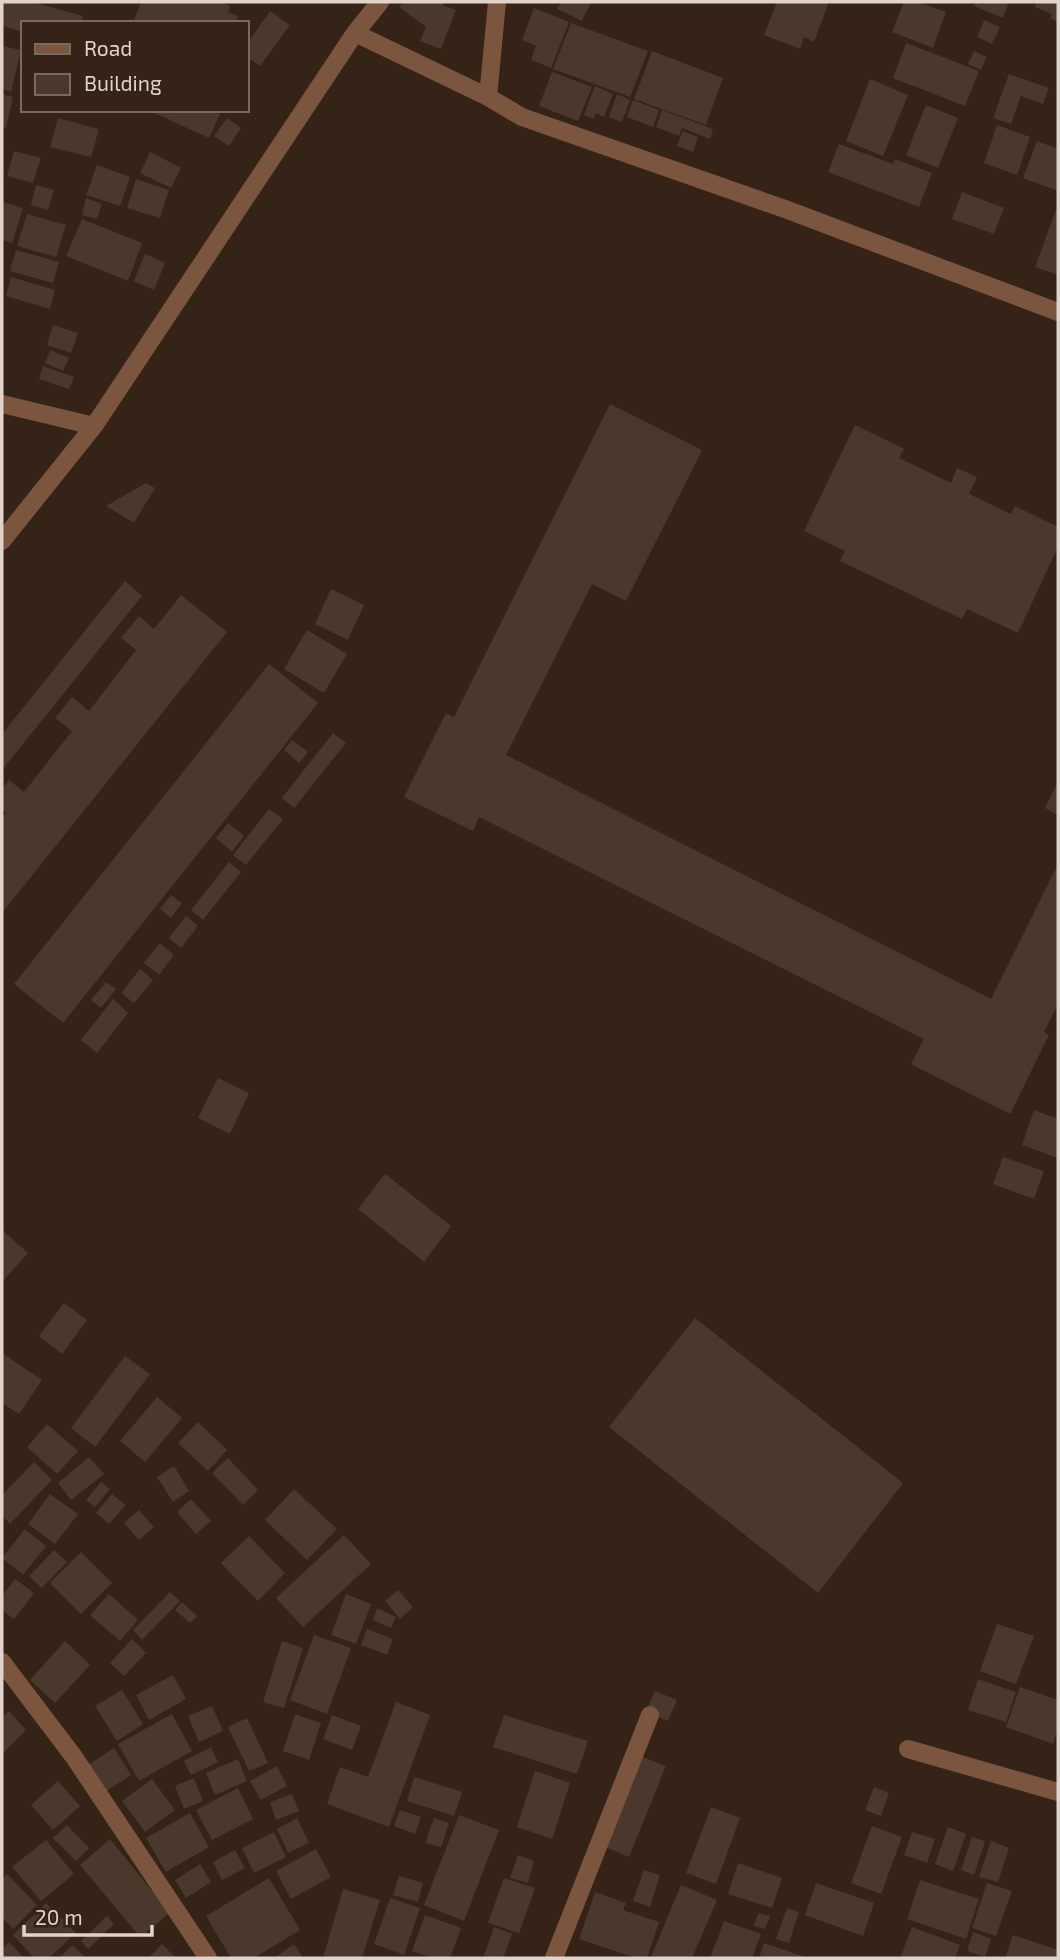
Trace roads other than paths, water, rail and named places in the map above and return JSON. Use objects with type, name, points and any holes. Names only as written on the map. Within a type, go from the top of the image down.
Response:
[{"type":"street","points":[[2,541],[94,426],[355,33],[380,2]]},
{"type":"street","points":[[488,97],[497,2]]},
{"type":"street","points":[[355,33],[488,97],[522,117],[785,209],[1058,313]]},
{"type":"street","points":[[2,404],[94,426]]},
{"type":"street","points":[[2,1662],[74,1757],[208,1958]]},
{"type":"street","points":[[554,1958],[650,1715]]},
{"type":"street","points":[[908,1749],[1058,1792]]}]
